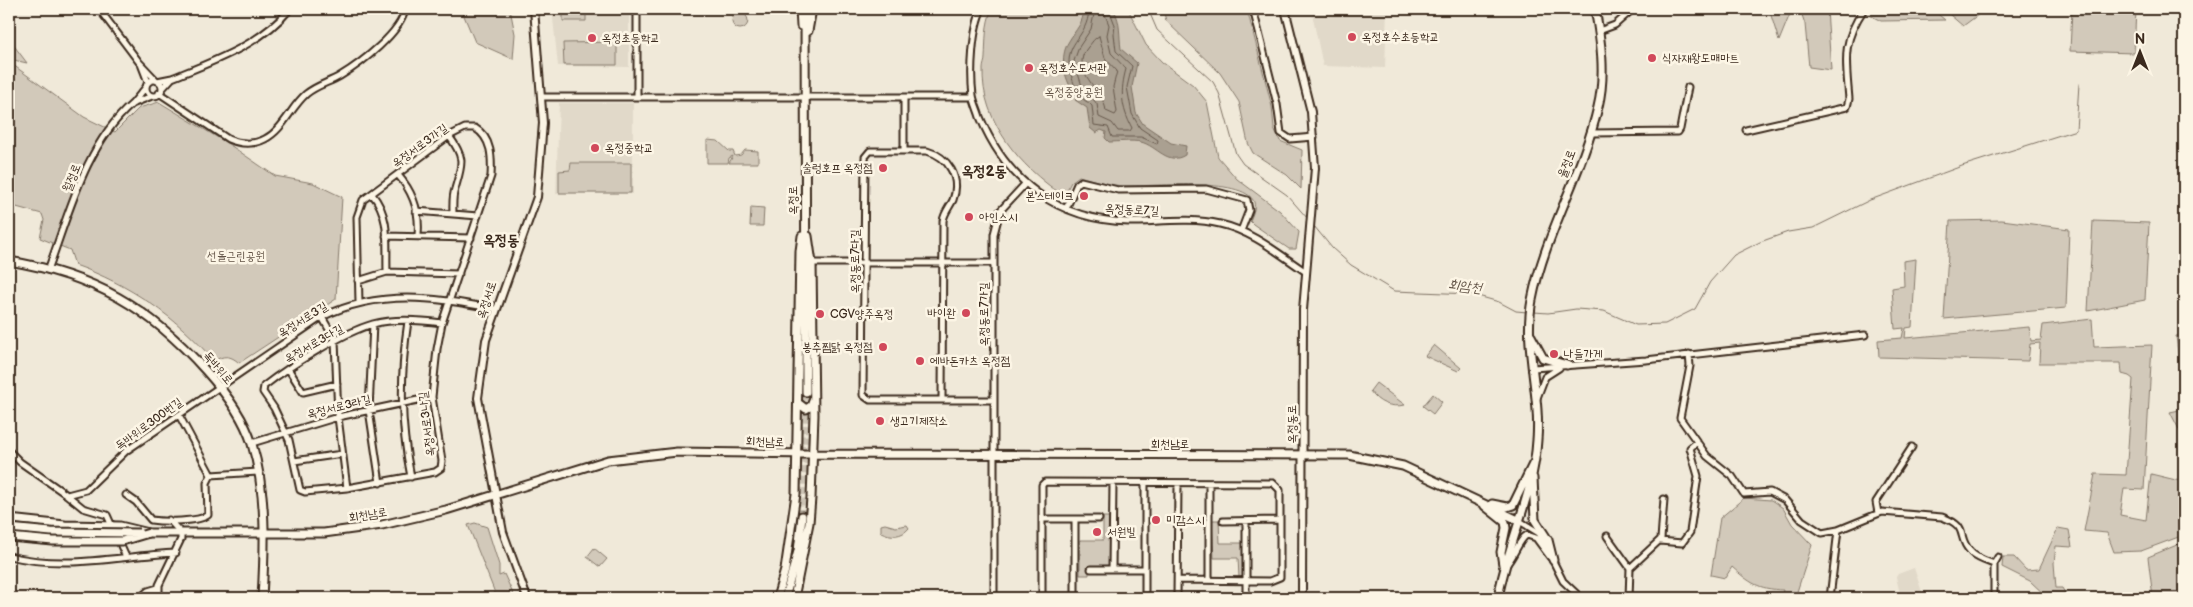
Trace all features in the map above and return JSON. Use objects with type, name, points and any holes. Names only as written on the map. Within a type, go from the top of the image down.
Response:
[{"type":"main road","points":[[800,9],[805,44]]},
{"type":"main road","name":"옥정로","points":[[805,9],[806,392]]},
{"type":"main road","points":[[805,44],[812,9]]},
{"type":"main road","name":"율정로","points":[[1536,460],[1538,424],[1530,335],[1532,303],[1547,250],[1591,133],[1600,94],[1602,57],[1594,9]]},
{"type":"main road","points":[[794,598],[809,523],[813,454],[812,263],[805,226]]},
{"type":"main road","points":[[777,598],[785,570],[795,504],[800,251],[805,226]]},
{"type":"main road","name":"독바위로","points":[[9,261],[48,270],[104,290],[134,304],[180,341],[220,386],[252,444],[258,472],[265,533],[262,598]]},
{"type":"main road","points":[[1530,335],[1543,358],[1567,365]]},
{"type":"main road","points":[[798,403],[806,409],[811,406],[814,400]]},
{"type":"main road","name":"회천남로","points":[[9,528],[51,532],[324,532],[382,525],[495,496],[599,463],[634,456],[677,452],[993,455],[1349,455],[1403,466],[1518,520]]},
{"type":"main road","points":[[1498,598],[1504,567],[1536,460]]},
{"type":"main road","points":[[1480,501],[1507,507],[1513,505],[1536,460]]},
{"type":"main road","points":[[1533,474],[1535,520],[1548,540],[1553,560]]},
{"type":"main road","points":[[795,504],[800,499],[806,498],[811,504]]},
{"type":"main road","points":[[1480,501],[1505,522],[1506,528],[1502,552],[1504,567]]},
{"type":"main road","points":[[785,598],[798,550],[802,516]]},
{"type":"main road","points":[[9,519],[72,525],[120,526],[149,533]]},
{"type":"main road","points":[[9,537],[53,541],[122,541],[149,533]]},
{"type":"street","points":[[99,9],[139,62],[157,80],[160,91],[228,139],[236,142],[256,142],[272,134],[305,95],[319,85],[347,71],[391,35],[400,23],[405,9]]},
{"type":"street","points":[[147,85],[157,80],[172,78],[249,44],[278,23],[290,9]]},
{"type":"street","name":"옥정서로","points":[[527,598],[503,532],[478,398],[486,340],[495,309],[537,198],[543,122],[534,9]]},
{"type":"street","points":[[637,9],[637,97]]},
{"type":"street","name":"옥정동로7길","points":[[982,9],[976,30],[973,96],[993,146],[1025,184],[1039,196],[1066,209],[1115,221],[1206,222],[1241,231],[1306,272]]},
{"type":"street","points":[[1253,9],[1276,104],[1281,133],[1290,139],[1314,137],[1311,112],[1285,9]]},
{"type":"street","points":[[1599,30],[1615,25],[1633,9]]},
{"type":"street","points":[[1746,130],[1847,106],[1849,99],[1846,50],[1848,37],[1864,9]]},
{"type":"street","points":[[139,62],[152,96]]},
{"type":"street","points":[[132,104],[160,91],[172,78]]},
{"type":"street","name":"월정로","points":[[48,270],[91,158],[107,131],[147,85]]},
{"type":"street","points":[[1591,133],[1678,132],[1680,130],[1688,87]]},
{"type":"street","points":[[542,97],[804,98],[973,96]]},
{"type":"street","points":[[904,97],[904,150]]},
{"type":"street","name":"옥정서로3가길","points":[[359,303],[357,217],[363,200],[449,136],[465,128],[471,128],[478,130],[487,140],[491,156],[491,176],[450,300]]},
{"type":"street","points":[[449,136],[459,150],[461,166],[460,178],[454,189],[453,214]]},
{"type":"street","name":"옥정동로","points":[[1302,598],[1303,310],[1314,188],[1314,137]]},
{"type":"street","name":"옥정동로7다길","points":[[942,400],[944,218],[953,199],[955,188],[953,171],[947,161],[936,153],[873,150],[865,157],[863,395],[870,400],[942,400],[994,400]]},
{"type":"street","points":[[398,175],[407,186],[416,211],[418,235]]},
{"type":"street","points":[[1066,209],[1077,184],[1081,181],[1116,190],[1206,189],[1247,200],[1249,210],[1241,231]]},
{"type":"street","name":"옥정동로7가길","points":[[994,598],[994,263],[996,221],[1006,203],[1025,184]]},
{"type":"street","points":[[372,194],[381,205],[386,216],[387,272]]},
{"type":"street","points":[[416,211],[478,216]]},
{"type":"street","points":[[386,236],[418,235],[471,238]]},
{"type":"street","points":[[812,263],[994,263]]},
{"type":"street","points":[[358,281],[387,272],[459,274]]},
{"type":"street","name":"옥정서로3길","points":[[220,386],[322,317],[340,308],[397,297],[450,300],[495,309]]},
{"type":"street","name":"옥정서로3나길","points":[[294,461],[299,488],[305,492],[347,488],[411,477],[435,472],[442,465],[432,397],[442,324],[450,300]]},
{"type":"street","points":[[322,317],[335,340],[338,417],[347,488]]},
{"type":"street","points":[[408,321],[402,365],[401,403],[404,441],[411,477]]},
{"type":"street","name":"옥정서로3다길","points":[[286,431],[263,392],[265,385],[335,340],[373,324],[408,321],[442,324]]},
{"type":"street","points":[[373,324],[369,410],[380,482]]},
{"type":"street","points":[[1533,368],[1865,335]]},
{"type":"street","points":[[1689,354],[1690,366],[1680,418],[1709,459],[1732,476],[1744,494],[1770,492],[1785,500],[1802,520],[1822,533],[1838,530],[1878,513],[1942,516],[1958,524],[1969,551],[1994,564]]},
{"type":"street","points":[[1536,400],[1542,383],[1549,373],[1567,365]]},
{"type":"street","points":[[289,370],[304,392],[337,384]]},
{"type":"street","name":"독바위로300번길","points":[[67,495],[86,490],[126,450],[220,386]]},
{"type":"street","name":"옥정서로3라길","points":[[252,444],[286,431],[338,417],[432,397]]},
{"type":"street","points":[[178,415],[212,475]]},
{"type":"street","points":[[286,431],[294,461],[342,454]]},
{"type":"street","points":[[1660,541],[1680,543],[1690,532],[1698,474],[1690,447],[1697,442]]},
{"type":"street","points":[[1878,513],[1876,502],[1912,447]]},
{"type":"street","points":[[9,451],[22,463],[83,508],[104,513],[110,517],[126,557]]},
{"type":"street","points":[[212,475],[258,472]]},
{"type":"street","points":[[126,495],[136,502],[150,519],[169,520],[207,517],[207,483],[212,475]]},
{"type":"street","points":[[1042,598],[1042,485],[1045,482],[1145,484],[1273,483],[1278,485],[1280,490],[1280,577],[1276,580],[1178,580]]},
{"type":"street","points":[[1112,483],[1112,569]]},
{"type":"street","points":[[1145,484],[1145,598]]},
{"type":"street","points":[[1178,484],[1178,598]]},
{"type":"street","points":[[1209,484],[1209,580]]},
{"type":"street","points":[[1630,568],[1660,541],[1664,499]]},
{"type":"street","points":[[1042,519],[1099,519]]},
{"type":"street","points":[[1076,519],[1076,598]]},
{"type":"street","points":[[159,598],[158,588],[176,553],[182,533],[169,520]]},
{"type":"street","points":[[1223,521],[1280,520]]},
{"type":"street","points":[[1518,520],[1539,534],[1545,542],[1562,581],[1581,598]]},
{"type":"street","points":[[1246,521],[1246,598]]},
{"type":"street","points":[[1830,598],[1838,530]]},
{"type":"street","points":[[1504,567],[1514,557],[1522,538],[1527,535],[1536,538],[1553,560]]},
{"type":"street","points":[[1607,536],[1630,568],[1629,598]]},
{"type":"street","points":[[9,556],[43,562],[82,563],[95,559],[176,553]]},
{"type":"street","points":[[1994,598],[1994,564],[1998,557]]},
{"type":"street","points":[[1090,569],[1145,569]]},
{"type":"street","points":[[140,598],[148,591],[158,588]]},
{"type":"shaded area","name":"옥정초등학교","points":[[552,9],[629,9],[629,67],[558,66]]},
{"type":"shaded area","name":"옥정호수초등학교","points":[[1311,9],[1387,9],[1385,68],[1323,66]]},
{"type":"shaded area","name":"옥정중학교","points":[[559,103],[633,103],[633,194],[556,194]]},
{"type":"shaded area","points":[[1914,568],[1924,598],[1901,598],[1896,577],[1898,574]]},
{"type":"green space","points":[[453,9],[510,9],[515,34],[513,59],[475,42],[462,11]]},
{"type":"green space","points":[[563,9],[586,9],[586,21],[563,21]]},
{"type":"green space","name":"옥정중앙공원","points":[[992,9],[1128,9],[1146,45],[1162,62],[1193,85],[1207,102],[1218,157],[1237,179],[1280,211],[1299,232],[1296,249],[1289,249],[1253,224],[1250,221],[1254,202],[1246,194],[1233,189],[1194,185],[1124,186],[1079,176],[1071,182],[1066,192],[1061,194],[1046,183],[1018,157],[1006,141],[996,125],[989,107],[984,88],[983,69],[987,27]]},
{"type":"green space","points":[[1163,9],[1247,9],[1272,107],[1274,128],[1280,141],[1302,150],[1301,189],[1287,175],[1253,153],[1248,143],[1239,102],[1220,73],[1166,21]]},
{"type":"green space","points":[[1769,9],[1792,9],[1779,41]]},
{"type":"green space","points":[[1800,9],[1827,9],[1831,70],[1809,67],[1805,24]]},
{"type":"green space","points":[[1858,9],[1932,9],[1945,20],[1881,21]]},
{"type":"green space","points":[[1943,9],[1986,9],[1963,26]]},
{"type":"green space","points":[[2072,9],[2136,9],[2134,53],[2070,51]]},
{"type":"green space","points":[[740,13],[748,21],[740,29],[732,21]]},
{"type":"green space","points":[[9,39],[27,63],[9,59]]},
{"type":"green space","points":[[617,42],[617,65],[564,65],[563,43]]},
{"type":"green space","name":"선돌근린공원","points":[[9,62],[84,117],[115,132],[139,108],[159,102],[230,145],[275,176],[313,183],[342,197],[336,299],[239,363],[233,358],[227,357],[214,361],[184,330],[151,304],[114,282],[75,265],[70,250],[40,238],[44,220],[42,214],[9,205]]},
{"type":"green space","points":[[707,140],[718,141],[729,151],[733,151],[735,156],[741,155],[745,150],[758,151],[758,163],[729,163],[733,156],[729,158],[728,163],[707,163]]},
{"type":"green space","points":[[571,163],[631,163],[631,193],[559,193],[559,171],[570,170]]},
{"type":"green space","points":[[751,207],[764,208],[763,226],[750,226]]},
{"type":"green space","points":[[2002,220],[2069,229],[2066,308],[1944,319],[1950,221]]},
{"type":"green space","points":[[2093,221],[2149,223],[2145,300],[2088,311]]},
{"type":"green space","points":[[1916,259],[1912,327],[1906,328],[1905,338],[2029,327],[2031,341],[2041,340],[2043,325],[2092,319],[2094,347],[2152,345],[2144,490],[2124,489],[2120,515],[2146,520],[2151,474],[2180,481],[2184,473],[2184,535],[2141,551],[2114,552],[2107,533],[2084,531],[2095,474],[2126,475],[2133,379],[2122,374],[2121,363],[2039,363],[2040,343],[2030,344],[2028,361],[1879,357],[1878,340],[1902,338],[1904,328],[1895,329],[1892,288],[1904,286],[1903,261]]},
{"type":"green space","points":[[2184,335],[2184,404],[2176,336]]},
{"type":"green space","points":[[1434,345],[1461,368],[1458,371],[1425,356]]},
{"type":"green space","points":[[1376,383],[1405,405],[1389,405],[1377,399],[1370,391]]},
{"type":"green space","points":[[1433,394],[1442,402],[1433,414],[1423,406]]},
{"type":"green space","points":[[2184,409],[2184,439],[2170,412]]},
{"type":"green space","points":[[1744,498],[1771,500],[1783,508],[1792,524],[1812,545],[1795,598],[1781,598],[1783,590],[1761,587],[1732,567],[1725,578],[1711,575],[1720,518]]},
{"type":"green space","points":[[1103,517],[1109,517],[1109,566],[1089,566],[1089,575],[1080,575],[1080,540],[1103,540]]},
{"type":"green space","points":[[1212,520],[1219,520],[1220,543],[1243,543],[1243,578],[1239,577],[1238,558],[1214,558]]},
{"type":"green space","points":[[475,523],[487,527],[499,565],[499,576],[504,574],[515,598],[497,598],[468,525]]},
{"type":"green space","points":[[885,524],[896,527],[907,525],[909,528],[900,535],[889,535],[881,532],[881,525]]},
{"type":"green space","points":[[2058,528],[2069,530],[2072,547],[2056,546],[2054,563],[2056,588],[2062,588],[2068,598],[2048,598],[2030,581],[2002,567],[2003,557],[2014,557],[2026,570],[2039,569]]},
{"type":"green space","points":[[2184,542],[2184,598],[2153,598],[2148,557]]},
{"type":"green space","points":[[594,548],[607,559],[600,567],[587,557]]},
{"type":"water","points":[[1084,9],[1114,10],[1119,24],[1121,49],[1137,63],[1132,87],[1136,113],[1143,124],[1171,143],[1186,146],[1185,155],[1179,158],[1168,157],[1141,142],[1109,142],[1105,138],[1106,132],[1101,130],[1096,133],[1090,128],[1087,108],[1075,100],[1077,97],[1069,84],[1064,70],[1066,48],[1081,23]]},
{"type":"waterway","name":"회암천","points":[[1148,9],[1157,30],[1213,82],[1219,93],[1236,154],[1243,164],[1287,195],[1308,219]]},
{"type":"waterway","name":"회암천","points":[[1534,312],[1548,313],[1576,309],[1604,311],[1636,325],[1665,324],[1695,309],[1710,282],[1734,255],[1760,242],[1788,232],[1813,228],[1870,200],[1962,166],[2076,130],[2079,84]]},
{"type":"waterway","name":"회암천","points":[[1314,226],[1332,248],[1351,265],[1394,291],[1471,294],[1499,302],[1516,311],[1527,312]]},
{"type":"tunnel","points":[[802,516],[806,392]]},
{"type":"place","name":"옥정호수초등학교","points":[[1352,37]]},
{"type":"place","name":"옥정초등학교","points":[[592,38]]},
{"type":"place","name":"식자재왕도매마트","points":[[1652,58]]},
{"type":"place","name":"옥정호수도서관","points":[[1029,68]]},
{"type":"place","name":"옥정중학교","points":[[595,148]]},
{"type":"place","name":"술렁호프 옥정점","points":[[883,168]]},
{"type":"place","name":"본스테이크","points":[[1084,196]]},
{"type":"place","name":"아인스시","points":[[969,217]]},
{"type":"place","name":"바이완","points":[[966,313]]},
{"type":"place","name":"CGV양주옥정","points":[[820,314]]},
{"type":"place","name":"봉추찜닭 옥정점","points":[[883,347]]},
{"type":"place","name":"나들가게","points":[[1554,354]]},
{"type":"place","name":"에바돈카츠 옥정점","points":[[920,361]]},
{"type":"place","name":"생고기제작소","points":[[880,421]]},
{"type":"place","name":"미감스시","points":[[1156,520]]},
{"type":"place","name":"서원빌","points":[[1097,532]]},
{"type":"district","name":"옥정2동","points":[[984,171]]},
{"type":"district","name":"옥정동","points":[[501,240]]}]
